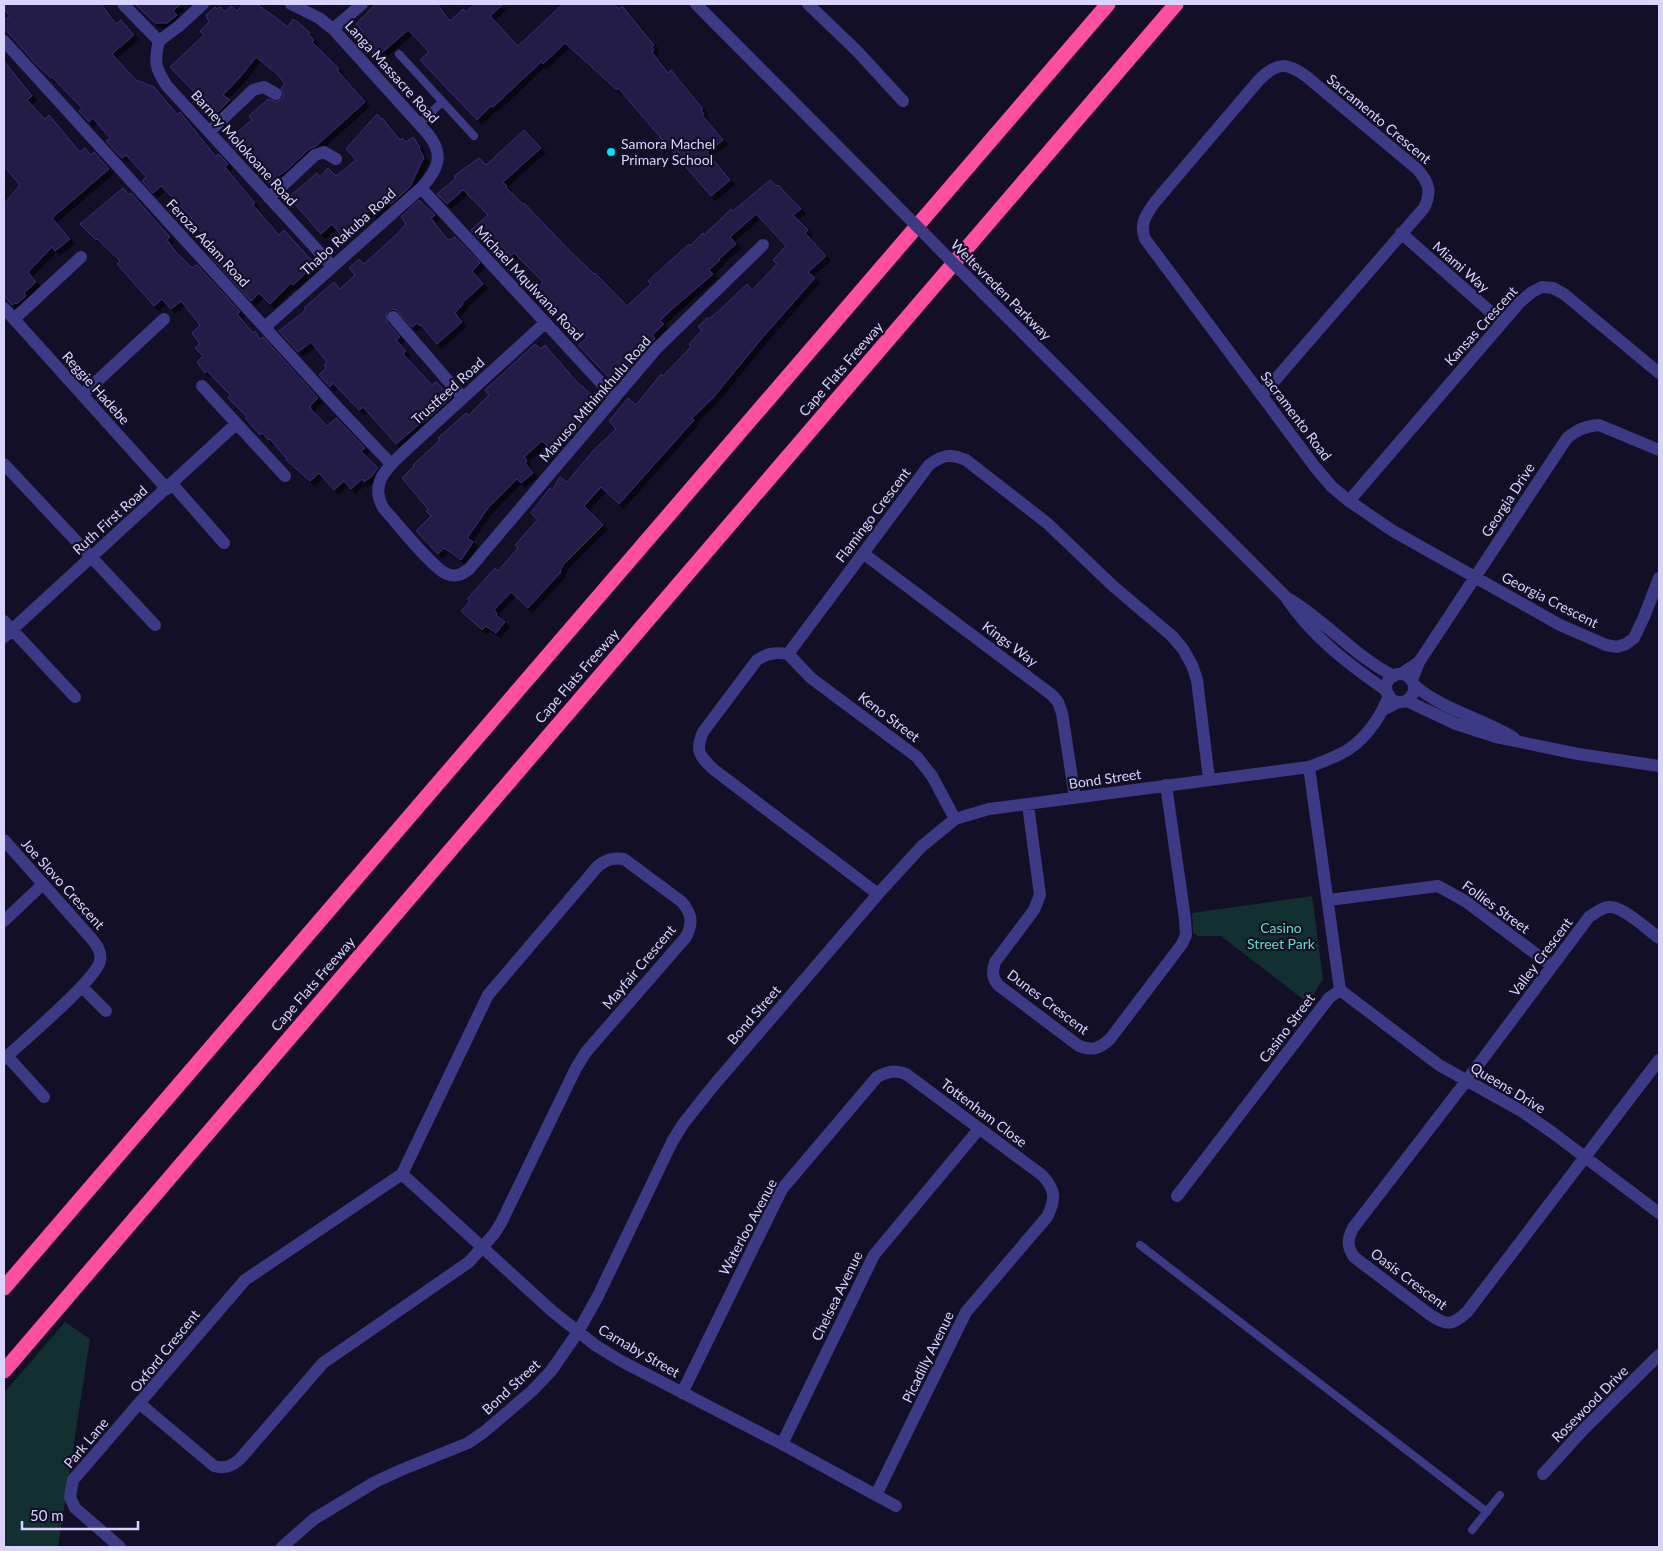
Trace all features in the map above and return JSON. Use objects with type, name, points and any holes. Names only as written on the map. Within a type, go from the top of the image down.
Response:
[{"type":"highway","points":[[4,1288],[1108,4]]},
{"type":"highway","name":"Cape Flats Freeway","points":[[4,1371],[1176,4]]},
{"type":"street","points":[[123,4],[159,41],[203,4]]},
{"type":"street","name":"Langa Massacre Road","points":[[291,4],[319,18],[333,29],[419,124],[434,142],[438,152]]},
{"type":"street","points":[[333,29],[362,4]]},
{"type":"street","name":"Weltevreden Parkway","points":[[696,4],[1285,596],[1366,659],[1405,679],[1442,704],[1493,726],[1518,741]]},
{"type":"street","points":[[808,4],[857,51],[902,101]]},
{"type":"street","name":"Feroza Adam Road","points":[[4,41],[338,408],[392,464]]},
{"type":"street","name":"Barney Molokoane Road","points":[[159,41],[156,65],[168,86],[332,266]]},
{"type":"street","name":"Sacramento Crescent","points":[[1142,224],[1154,202],[1259,80],[1273,68],[1281,66],[1289,66],[1307,77],[1423,174],[1430,189],[1429,199],[1424,208],[1262,396]]},
{"type":"street","points":[[209,132],[253,90],[264,87],[276,94]]},
{"type":"street","points":[[269,198],[315,155],[324,152],[336,158]]},
{"type":"street","name":"Thabo Rakuba Road","points":[[265,327],[421,188],[435,170],[438,152]]},
{"type":"street","name":"Michael Mqulwana Road","points":[[421,188],[615,398]]},
{"type":"street","name":"Sacramento Road","points":[[1142,224],[1142,232],[1146,239],[1315,467],[1332,487],[1393,531],[1475,578]]},
{"type":"street","name":"Miami Way","points":[[1401,233],[1502,322]]},
{"type":"street","name":"Mavuso Mthimkhulu Road","points":[[378,486],[379,501],[384,510],[434,565],[448,575],[462,574],[469,569],[675,330],[763,245]]},
{"type":"street","points":[[14,319],[81,257]]},
{"type":"street","name":"Kansas Crescent","points":[[1349,501],[1502,322],[1532,292],[1542,287],[1553,288],[1564,294],[1659,374]]},
{"type":"street","name":"Reggie Hadebe","points":[[4,308],[82,395],[224,543]]},
{"type":"street","points":[[393,318],[463,398]]},
{"type":"street","points":[[82,395],[164,319]]},
{"type":"street","name":"Trustfeed Road","points":[[378,486],[381,478],[392,464],[545,324]]},
{"type":"street","points":[[202,386],[285,476]]},
{"type":"street","name":"Ruth First Road","points":[[6,630],[91,558],[236,424]]},
{"type":"street","name":"Georgia Drive","points":[[1405,679],[1419,662],[1567,438],[1577,430],[1599,425],[1659,450]]},
{"type":"street","name":"Flamingo Crescent","points":[[788,654],[929,465],[947,454],[956,456],[966,460],[1047,522],[1107,580],[1172,636],[1183,649],[1192,665],[1197,680],[1209,779]]},
{"type":"street","points":[[4,464],[155,625]]},
{"type":"street","name":"Kings Way","points":[[864,554],[1052,695],[1058,702],[1062,713],[1075,798]]},
{"type":"street","name":"Georgia Crescent","points":[[1475,578],[1573,632],[1606,645],[1617,647],[1626,644],[1634,638],[1659,578]]},
{"type":"street","name":"Weltevreden Parkway","points":[[1285,596],[1297,614],[1329,648],[1395,697],[1436,716],[1473,731],[1496,737],[1578,754],[1659,766]]},
{"type":"street","points":[[6,630],[74,697]]},
{"type":"street","points":[[788,654],[775,652],[757,660],[703,732],[698,744],[699,752],[703,760],[713,769],[878,894]]},
{"type":"street","name":"Keno Street","points":[[788,654],[811,678],[917,757],[932,776],[955,819]]},
{"type":"street","points":[[1405,679],[1412,697],[1395,697],[1389,680],[1405,679]]},
{"type":"street","name":"Bond Street","points":[[282,1547],[314,1519],[375,1482],[468,1443],[484,1432],[543,1380],[578,1332],[598,1296],[672,1142],[683,1124],[714,1085],[878,894],[921,848],[955,819],[989,809],[1309,767],[1350,749],[1395,697]]},
{"type":"street","points":[[1309,767],[1340,990]]},
{"type":"street","name":"Dunes Crescent","points":[[1028,805],[1040,895],[1034,910],[995,962],[992,971],[993,978],[998,985],[1079,1046],[1088,1050],[1095,1050],[1110,1039],[1182,944],[1186,935],[1166,786]]},
{"type":"street","name":"Joe Slovo Crescent","points":[[4,840],[97,945],[100,954],[100,961],[96,970],[82,986],[6,1057]]},
{"type":"street","name":"Mayfair Crescent","points":[[402,1174],[488,995],[598,866],[614,858],[624,859],[682,902],[691,918],[690,928],[686,937],[586,1052],[576,1068],[501,1223],[483,1248]]},
{"type":"street","points":[[4,921],[42,884]]},
{"type":"street","name":"Follies Street","points":[[1329,900],[1438,886],[1449,890],[1465,901],[1552,966]]},
{"type":"street","name":"Valley Crescent","points":[[1468,1080],[1589,917],[1600,909],[1611,907],[1622,911],[1659,938]]},
{"type":"street","points":[[82,986],[106,1011]]},
{"type":"street","name":"Queens Drive","points":[[1340,990],[1439,1065],[1523,1112],[1659,1213]]},
{"type":"street","name":"Casino Street","points":[[1177,1196],[1329,998],[1340,990]]},
{"type":"street","points":[[6,1057],[44,1097]]},
{"type":"street","points":[[1585,1157],[1659,1060]]},
{"type":"street","name":"Tottenham Close","points":[[886,1072],[896,1070],[906,1074],[1042,1175],[1050,1184],[1054,1194]]},
{"type":"street","name":"Waterloo Avenue","points":[[682,1392],[782,1189],[868,1086],[877,1077],[886,1072]]},
{"type":"street","name":"Oasis Crescent","points":[[1468,1080],[1353,1228],[1348,1238],[1348,1248],[1354,1257],[1429,1314],[1442,1322],[1450,1324],[1467,1312],[1585,1157]]},
{"type":"street","name":"Chelsea Avenue","points":[[782,1444],[874,1255],[979,1129]]},
{"type":"street","name":"Carnaby Street","points":[[402,1174],[483,1248],[595,1345],[621,1361],[782,1444],[896,1506]]},
{"type":"street","name":"Oxford Crescent","points":[[402,1174],[245,1280],[139,1403],[214,1466],[219,1468],[231,1466],[240,1459],[322,1363],[456,1272],[470,1262],[483,1248]]},
{"type":"street","name":"Picadilly Avenue","points":[[876,1495],[960,1323],[975,1301],[1047,1217],[1053,1205],[1054,1194]]},
{"type":"street","name":"Rosewood Drive","points":[[1542,1474],[1584,1429],[1659,1356]]},
{"type":"street","name":"Park Lane","points":[[120,1547],[76,1508],[70,1497],[70,1492],[74,1480],[139,1403]]},
{"type":"lane","points":[[399,54],[474,136]]},
{"type":"lane","points":[[419,124],[442,102]]},
{"type":"lane","points":[[1140,1245],[1487,1512]]},
{"type":"lane","points":[[1472,1530],[1500,1495]]},
{"type":"green space","name":"Casino Street Park","points":[[1312,896],[1323,979],[1308,1003],[1221,936],[1198,936],[1193,933],[1192,913]]},
{"type":"green space","points":[[65,1322],[90,1339],[58,1547],[4,1547],[4,1393]]},
{"type":"building","points":[[4,4],[101,4],[116,24],[121,20],[134,35],[112,54],[136,80],[154,87],[177,114],[180,112],[216,157],[218,154],[228,164],[225,167],[255,203],[253,205],[279,235],[284,230],[315,264],[293,285],[291,283],[270,304],[259,293],[251,301],[209,255],[216,248],[190,220],[192,218],[161,186],[153,193],[142,181],[146,177],[126,155],[122,158],[106,141],[110,138],[93,118],[89,122],[79,111],[82,108],[52,77],[36,64],[4,28],[4,21],[10,16],[4,10]]},
{"type":"building","points":[[135,4],[180,4],[173,11],[177,15],[167,23],[155,23]]},
{"type":"building","points":[[243,4],[257,4],[288,27],[293,19],[299,23],[310,33],[314,40],[312,42],[339,69],[337,70],[365,102],[316,146],[309,149],[288,169],[269,183],[263,172],[243,150],[239,153],[228,141],[252,120],[249,116],[268,99],[276,102],[283,98],[284,94],[281,88],[285,84],[278,75],[256,57],[223,95],[230,100],[217,113],[205,97],[202,100],[170,67],[204,35],[200,31],[209,22],[206,15],[215,7],[217,9],[220,7],[225,12],[231,6],[237,11]]},
{"type":"building","points":[[376,4],[437,4],[450,21],[463,9],[466,12],[475,4],[503,4],[490,16],[518,46],[563,4],[614,4],[619,9],[622,6],[654,45],[652,52],[668,73],[671,70],[703,109],[701,110],[704,114],[702,115],[723,140],[707,152],[730,180],[711,196],[618,88],[617,90],[565,43],[543,64],[541,62],[477,120],[420,60],[429,52],[408,30],[377,57],[358,37],[363,32],[356,24]]},
{"type":"building","points":[[4,61],[32,96],[27,100],[45,119],[49,115],[80,152],[85,148],[91,155],[94,152],[109,169],[52,218],[70,239],[55,251],[52,247],[28,272],[36,282],[24,293],[26,296],[12,305],[4,295],[4,204],[20,185],[4,166]]},
{"type":"building","points":[[377,114],[400,140],[402,138],[406,142],[413,137],[420,147],[424,158],[410,187],[391,204],[388,200],[372,214],[369,211],[352,228],[341,235],[332,224],[321,234],[289,197],[317,173],[320,177],[328,168],[336,176],[356,160],[346,149]]},
{"type":"building","points":[[524,130],[541,148],[503,182],[627,306],[651,284],[648,281],[689,244],[690,246],[703,233],[704,235],[731,209],[733,211],[770,180],[778,185],[801,209],[793,215],[808,230],[805,233],[826,256],[808,272],[815,278],[712,399],[692,418],[694,420],[619,504],[601,487],[584,506],[603,525],[563,565],[561,572],[528,608],[511,592],[494,610],[497,613],[496,615],[505,622],[496,633],[486,626],[482,630],[461,611],[470,601],[467,599],[495,568],[498,571],[518,548],[515,545],[537,520],[531,513],[550,488],[552,490],[560,477],[567,482],[593,451],[616,429],[609,421],[628,398],[636,405],[661,374],[663,376],[691,346],[689,344],[702,330],[698,327],[747,284],[752,290],[777,264],[773,260],[786,246],[756,214],[730,237],[736,244],[709,270],[713,274],[660,321],[664,324],[652,335],[655,338],[617,382],[612,381],[578,345],[587,338],[565,315],[561,319],[535,290],[543,282],[514,253],[510,256],[505,256],[487,236],[481,241],[471,230],[488,215],[463,190],[447,204],[437,194],[456,178],[454,176],[479,158],[486,165]]},
{"type":"building","points":[[123,188],[130,195],[131,193],[170,237],[167,240],[176,252],[192,268],[196,265],[198,266],[240,312],[237,314],[253,333],[255,331],[260,339],[263,337],[318,398],[310,406],[311,409],[327,426],[336,418],[365,448],[361,451],[378,468],[372,476],[364,482],[362,479],[351,489],[344,481],[334,490],[319,473],[310,481],[286,460],[270,439],[268,440],[262,433],[260,435],[245,418],[247,417],[228,398],[230,395],[207,371],[205,373],[197,362],[203,356],[195,348],[200,344],[192,333],[200,325],[181,301],[171,309],[162,299],[154,306],[117,264],[120,261],[80,224]]},
{"type":"building","points":[[419,200],[435,215],[431,218],[447,239],[455,237],[480,263],[472,271],[483,284],[462,303],[455,313],[462,322],[437,344],[421,325],[417,323],[412,327],[396,310],[391,309],[386,314],[387,322],[400,337],[396,340],[406,351],[403,354],[432,385],[436,382],[452,397],[396,444],[363,407],[359,410],[333,383],[330,387],[319,375],[326,368],[324,365],[327,362],[311,342],[298,352],[279,331],[306,310],[304,308],[334,282],[340,289],[355,275],[349,268],[359,259],[364,264],[397,234],[406,224],[401,217]]},
{"type":"building","points":[[535,344],[541,349],[545,345],[577,382],[600,402],[570,438],[564,432],[548,447],[542,441],[524,457],[527,461],[525,463],[533,473],[521,483],[517,479],[488,508],[467,538],[473,542],[461,560],[444,548],[438,554],[416,531],[431,516],[426,511],[428,509],[402,478],[440,440],[438,438],[466,413],[468,416],[489,395],[485,390]]},
{"type":"place","name":"Samora Machel Primary School","points":[[611,152]]}]
